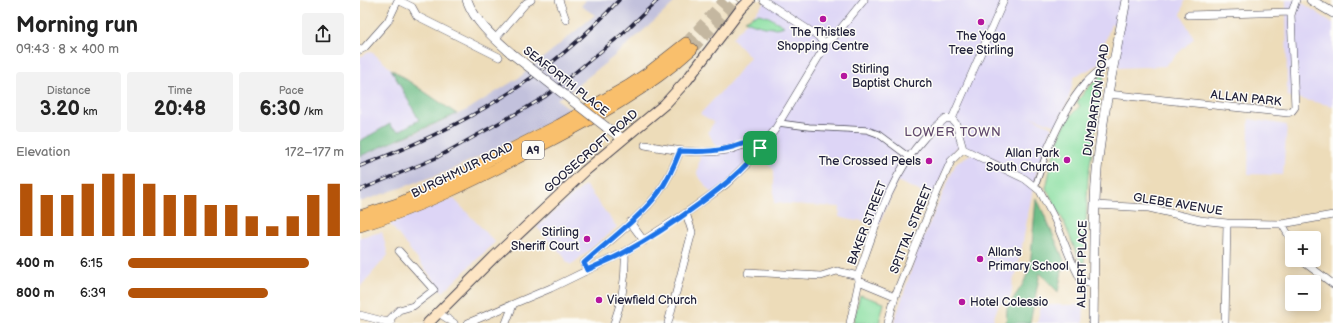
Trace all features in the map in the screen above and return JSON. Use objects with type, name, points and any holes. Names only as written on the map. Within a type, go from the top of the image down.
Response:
[{"type":"main road","name":"GOOSECROFT ROAD","points":[[428,323],[437,312],[585,171],[665,104],[687,80],[741,9],[750,0]]},
{"type":"main road","name":"BURGHMUIR ROAD","points":[[360,216],[397,204],[442,184],[559,125],[628,86],[689,46],[671,68],[642,89],[564,134],[449,193],[393,216],[360,226]]},
{"type":"street","points":[[360,50],[364,48],[388,21],[398,0],[412,7],[417,16],[499,57]]},
{"type":"street","name":"SEAFORTH PLACE","points":[[467,0],[482,25],[495,39],[623,139]]},
{"type":"street","points":[[495,39],[526,3],[531,0]]},
{"type":"street","points":[[558,0],[566,20]]},
{"type":"street","points":[[468,323],[513,305],[625,252],[686,213],[725,185],[748,163],[774,132],[824,48],[823,43],[818,36],[763,0]]},
{"type":"street","points":[[823,43],[834,37],[864,0]]},
{"type":"street","points":[[1004,0],[952,119],[956,124],[963,149],[1025,179],[1040,191],[1080,278],[1087,283],[1094,284]]},
{"type":"street","name":"DUMBARTON ROAD","points":[[1095,205],[1100,149],[1108,94],[1126,0]]},
{"type":"street","name":"ALLAN PARK","points":[[1108,94],[1288,113],[1292,111],[1295,107],[1291,15],[1296,0]]},
{"type":"street","points":[[1310,0],[1333,13]]},
{"type":"street","points":[[1188,15],[1292,12]]},
{"type":"street","points":[[1035,187],[1048,148],[1059,124],[1075,97],[1085,84],[1115,58]]},
{"type":"street","name":"BAKER STREET","points":[[850,323],[859,279],[875,226],[898,174],[909,157],[926,136],[946,118],[952,119]]},
{"type":"street","points":[[779,123],[810,127],[867,130],[878,134],[909,157]]},
{"type":"street","points":[[645,145],[680,151],[710,152],[729,149],[742,144],[748,144],[760,148]]},
{"type":"street","name":"SPITTAL STREET","points":[[888,323],[895,296],[951,161],[963,149]]},
{"type":"street","points":[[587,270],[584,263],[630,222],[659,193],[673,169],[680,151]]},
{"type":"street","name":"GLEBE AVENUE","points":[[1095,205],[1149,208],[1200,220],[1227,223],[1282,224],[1333,215]]},
{"type":"street","name":"ALBERT PLACE","points":[[1093,323],[1095,205]]},
{"type":"street","points":[[668,323],[692,232],[686,213]]},
{"type":"street","points":[[630,222],[644,241]]},
{"type":"street","points":[[1225,323],[1227,223]]},
{"type":"street","points":[[1282,224],[1286,231]]},
{"type":"street","points":[[360,315],[390,322],[399,310],[413,306],[434,290],[399,251]]},
{"type":"street","points":[[614,323],[621,305],[626,270],[625,252]]},
{"type":"street","points":[[1310,267],[1333,284]]},
{"type":"street","points":[[748,272],[821,276],[837,271],[859,279],[895,296]]},
{"type":"street","points":[[506,323],[513,305]]},
{"type":"street","points":[[437,312],[454,323]]},
{"type":"shaded area","points":[[586,0],[677,0],[613,57],[569,92],[557,99],[574,112],[446,172],[360,202],[360,156],[467,110],[520,77],[595,15],[581,6]]},
{"type":"shaded area","points":[[767,0],[1185,0],[1181,15],[1194,38],[1165,66],[1119,68],[1114,24],[1111,24],[1098,65],[1074,77],[1068,101],[1056,126],[1029,116],[1052,127],[1035,178],[1021,252],[1019,252],[1018,267],[1015,268],[1017,272],[1013,280],[1011,296],[1006,298],[998,306],[992,323],[894,323],[917,252],[956,163],[974,152],[956,147],[932,197],[897,181],[879,225],[839,217],[840,207],[774,203],[774,170],[759,156],[714,197],[697,174],[701,149],[717,149],[708,132],[714,122],[700,114],[731,81],[750,57],[732,38]]},
{"type":"shaded area","points":[[1286,0],[1298,0],[1333,23],[1333,106],[1287,96]]},
{"type":"shaded area","points":[[371,51],[391,69],[419,120],[399,131],[390,125],[360,141],[360,57]]},
{"type":"shaded area","points":[[1249,119],[1287,125],[1283,175],[1248,174]]},
{"type":"shaded area","points":[[585,185],[617,227],[571,265],[567,262],[561,252],[559,252],[537,227]]},
{"type":"shaded area","points":[[453,198],[495,242],[443,292],[390,224]]},
{"type":"shaded area","points":[[382,232],[388,255],[360,287],[360,237]]},
{"type":"shaded area","points":[[1041,305],[1084,305],[1083,323],[1037,323]]},
{"type":"green space","points":[[760,14],[769,17],[784,26],[775,28],[764,27],[745,20]]},
{"type":"green space","points":[[391,69],[457,114],[360,156],[360,141],[390,124],[391,127],[399,131],[419,120]]},
{"type":"green space","points":[[1104,73],[1088,178],[1084,264],[1079,259],[1064,222],[1046,188],[1055,148],[1063,128],[1071,115],[1080,106],[1077,102],[1085,91]]},
{"type":"green space","points":[[1036,199],[1064,260],[1058,292],[1040,273],[1030,323],[1006,323],[1007,308],[1023,284],[1030,268]]},
{"type":"green space","points":[[860,295],[884,303],[879,323],[853,323]]},
{"type":"tunnel","points":[[686,43],[725,0]]},
{"type":"tunnel","points":[[692,49],[738,0]]},
{"type":"railway","points":[[360,166],[433,136],[500,99],[562,54],[619,0]]},
{"type":"railway","points":[[360,190],[436,158],[546,96],[621,35],[658,0]]},
{"type":"place","name":"The Thistles Shopping Centre","points":[[823,19]]},
{"type":"place","name":"The Yoga Tree Stirling","points":[[981,22]]},
{"type":"place","name":"Stirling Baptist Church","points":[[844,76]]},
{"type":"place","name":"Allan Park South Church","points":[[1067,160]]},
{"type":"place","name":"The Crossed Peels","points":[[929,161]]},
{"type":"place","name":"Stirling Sheriff Court","points":[[587,239]]},
{"type":"place","name":"Allan's Primary School","points":[[980,259]]},
{"type":"place","name":"Viewfield Church","points":[[599,300]]},
{"type":"place","name":"Hotel Colessio","points":[[962,302]]},
{"type":"district","name":"LOWER TOWN","points":[[953,131]]},
{"type":"route","points":[[742,144],[754,145],[760,148],[748,163],[725,185],[686,213],[625,252],[587,270],[584,263],[630,222],[659,193],[673,169],[680,151],[710,152],[729,149],[742,144]]}]
